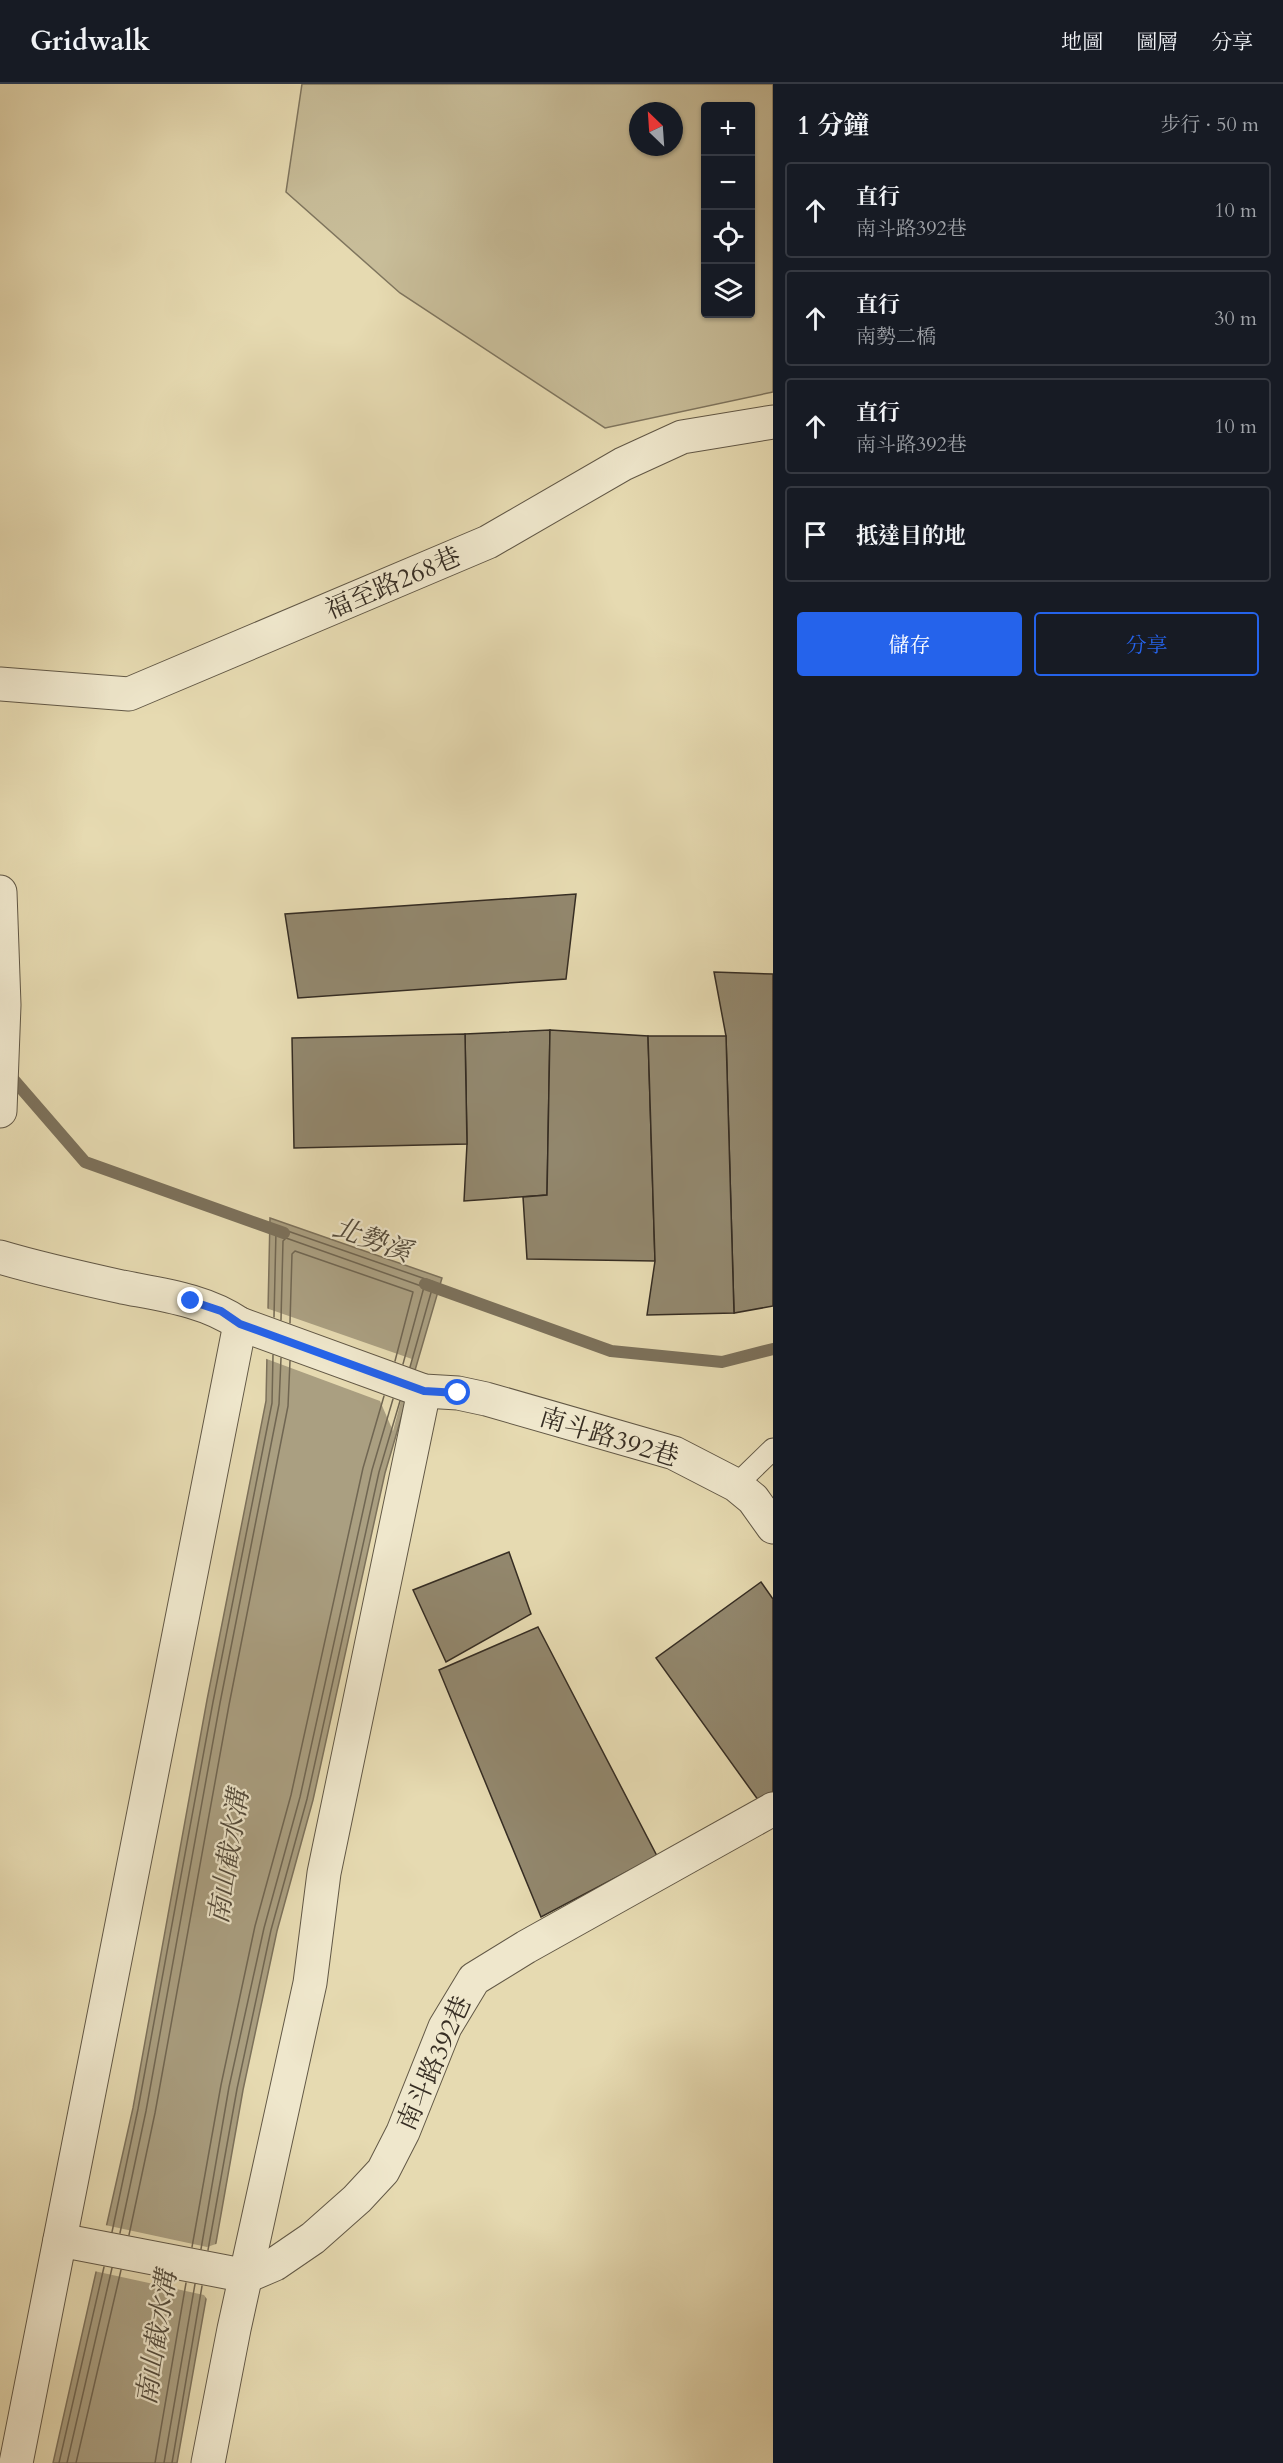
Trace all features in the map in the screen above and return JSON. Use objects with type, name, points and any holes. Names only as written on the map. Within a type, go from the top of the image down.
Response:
[{"type":"street","name":"福至路268巷","points":[[0,684],[129,694],[488,542],[623,464],[682,436],[773,422]]},
{"type":"street","points":[[0,892],[4,1005],[1,1104]]},
{"type":"street","points":[[0,1257],[46,1271],[191,1301],[221,1311],[240,1324],[100,2022],[16,2463]]},
{"type":"street","name":"南斗路392巷","points":[[240,1324],[424,1391],[458,1393],[486,1399],[674,1453],[736,1485],[753,1500],[773,1527]]},
{"type":"street","points":[[208,2463],[310,1983],[324,1873],[424,1391]]},
{"type":"street","name":"南斗路392巷","points":[[247,2276],[275,2264],[313,2238],[357,2199],[383,2171],[411,2114],[445,2027],[474,1979],[526,1947],[773,1809]]},
{"type":"street","points":[[60,2240],[247,2276]]},
{"type":"lane","points":[[736,1485],[773,1449]]},
{"type":"shaded area","points":[[302,84],[773,84],[773,392],[605,428],[400,293],[286,192]]},
{"type":"water","name":"南山截水溝","points":[[270,1218],[442,1278],[385,1473],[313,1800],[277,1931],[243,2090],[177,2463],[53,2463],[133,2108],[207,1700],[266,1401]]},
{"type":"pier","points":[[266,1308],[412,1359],[393,1431],[380,1401],[264,1358]]},
{"type":"pier","points":[[105,2225],[207,2247],[219,2243],[209,2302],[204,2295],[94,2271]]},
{"type":"building","points":[[576,894],[566,979],[298,998],[285,914]]},
{"type":"building","points":[[714,972],[773,974],[773,1306],[734,1313],[726,1036]]},
{"type":"building","points":[[550,1030],[547,1195],[464,1201],[467,1144],[465,1034]]},
{"type":"building","points":[[550,1030],[648,1036],[655,1261],[527,1259],[523,1197],[547,1195]]},
{"type":"building","points":[[465,1034],[467,1144],[294,1148],[292,1038]]},
{"type":"building","points":[[648,1036],[726,1036],[734,1313],[647,1315],[655,1261]]},
{"type":"building","points":[[509,1552],[531,1614],[446,1662],[413,1590]]},
{"type":"building","points":[[761,1582],[773,1599],[773,1795],[761,1804],[656,1658]]},
{"type":"building","points":[[538,1627],[657,1856],[541,1917],[439,1670]]},
{"type":"waterway","name":"北勢溪","points":[[7,1072],[85,1162],[284,1233]]},
{"type":"waterway","name":"北勢溪","points":[[425,1284],[611,1351],[722,1362],[773,1349]]},
{"type":"route","points":[[191,1301],[221,1311],[240,1324],[424,1391],[458,1393]]}]
